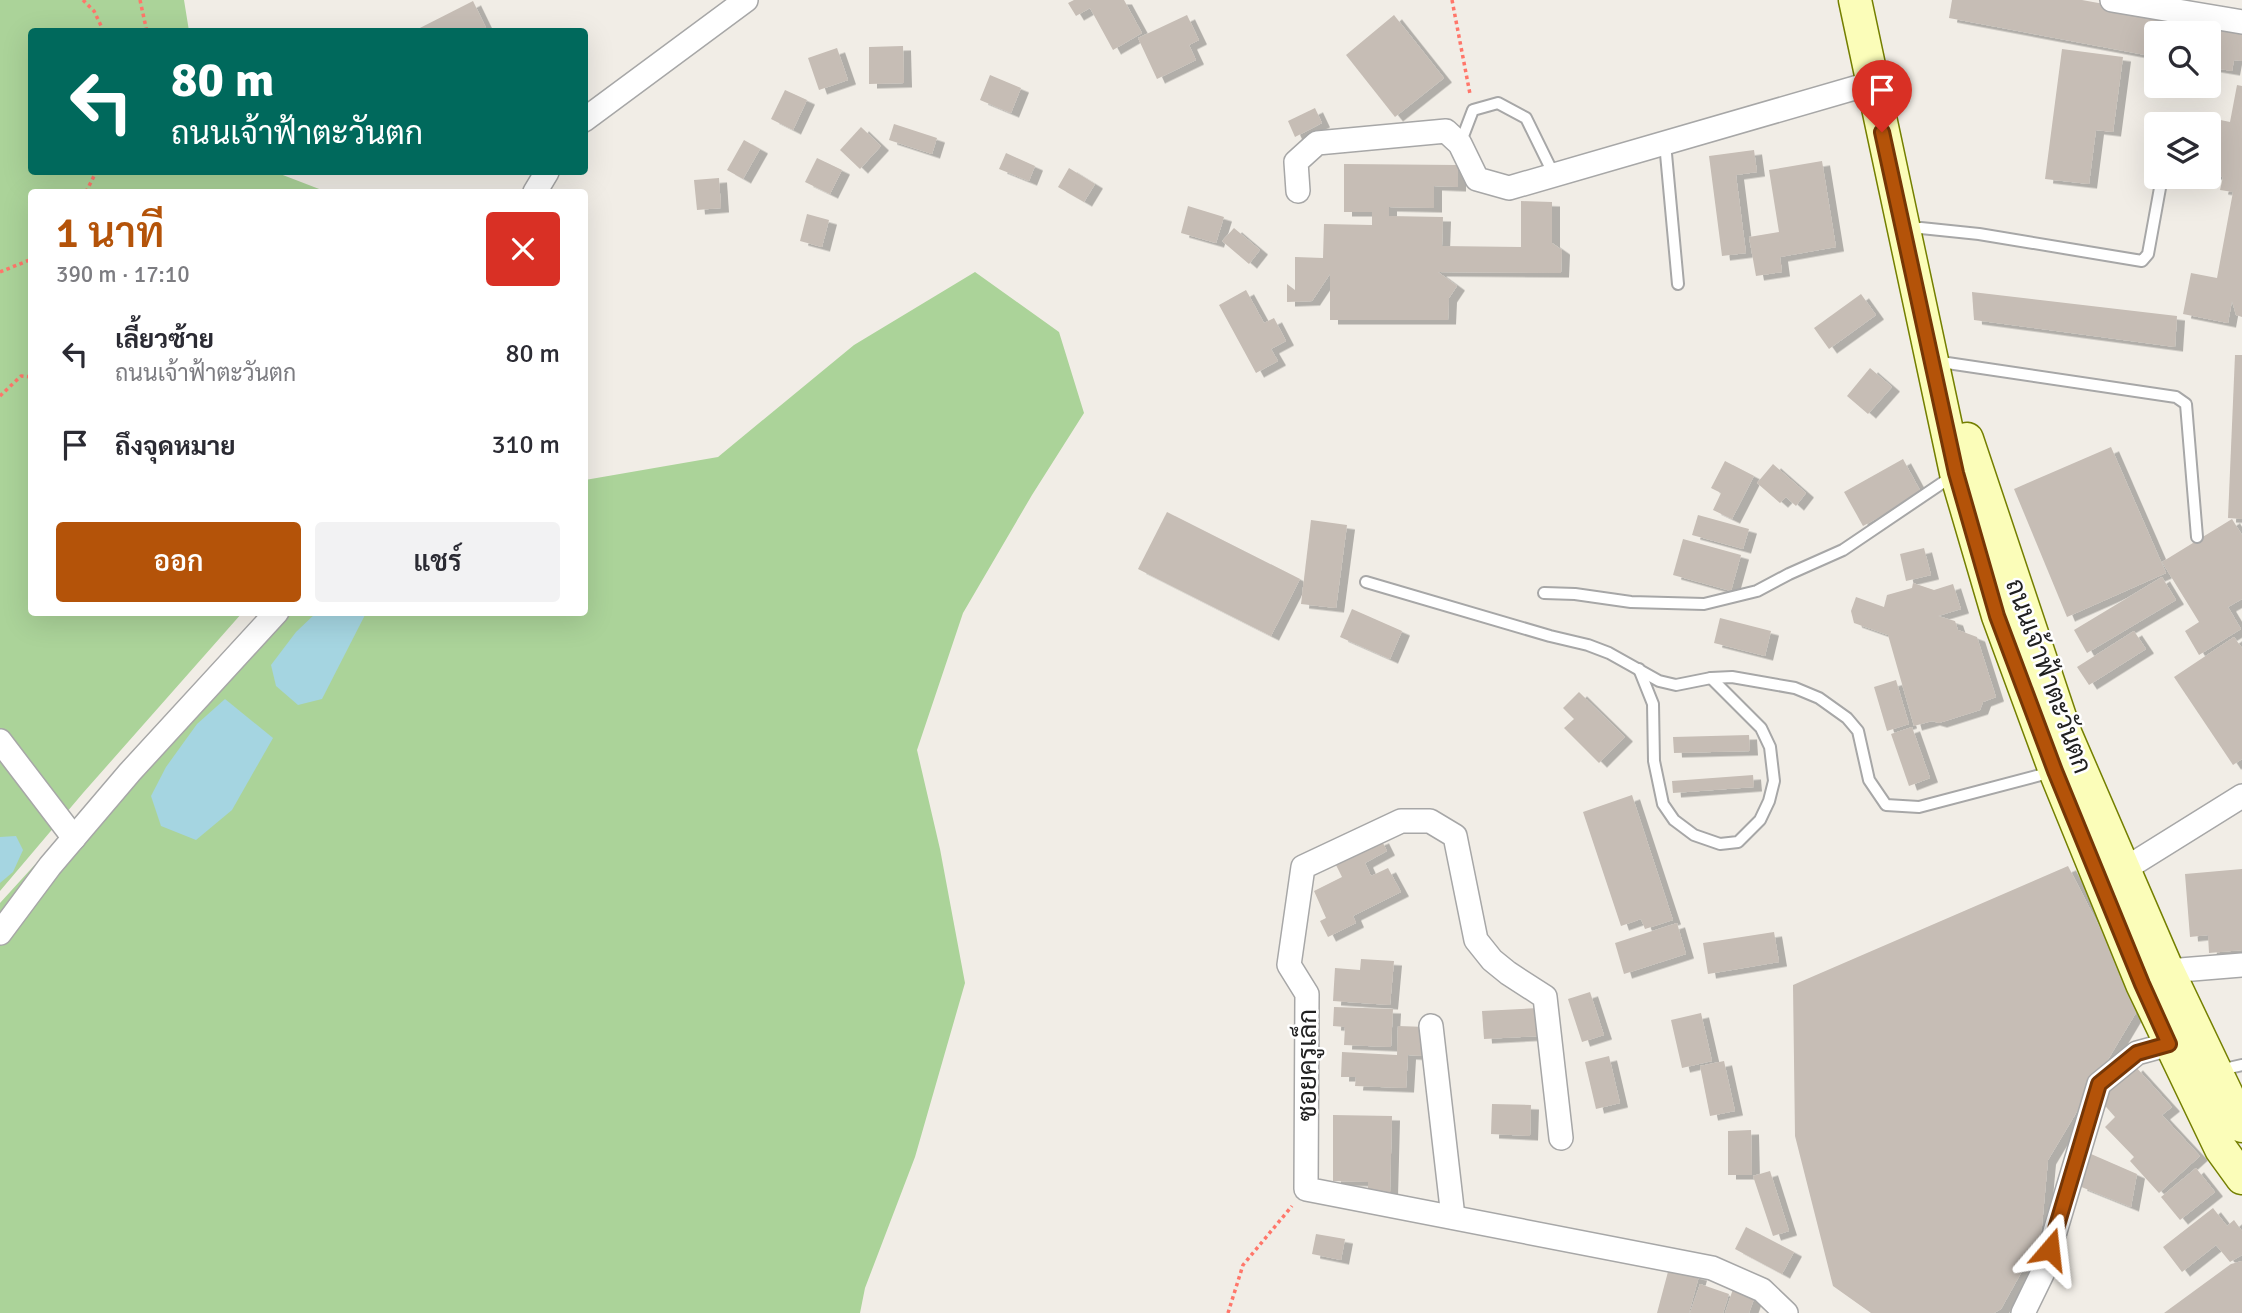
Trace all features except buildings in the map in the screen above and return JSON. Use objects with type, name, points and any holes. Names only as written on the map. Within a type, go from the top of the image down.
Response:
[{"type":"main road","name":"ถนนเจ้าฟ้าตะวันตก","points":[[1855,0],[1872,83],[1912,229]]},
{"type":"main road","name":"ถนนเจ้าฟ้าตะวันตก","points":[[1871,0],[1912,229],[1940,362],[1956,473],[1997,616],[2055,771],[2112,877]]},
{"type":"main road","name":"ถนนเจ้าฟ้าตะวันตก","points":[[1940,362],[2112,877],[2155,978],[2242,1126]]},
{"type":"main road","name":"ถนนเจ้าฟ้าตะวันตก","points":[[2155,978],[2169,1044],[2209,1072],[2221,1149],[2242,1178]]},
{"type":"street","points":[[588,117],[746,0]]},
{"type":"street","points":[[2112,0],[2159,4],[2242,22]]},
{"type":"street","points":[[1298,191],[1296,162],[1317,143],[1446,131],[1461,144],[1477,179],[1509,188],[1872,83]]},
{"type":"street","points":[[0,933],[50,866],[130,772],[273,616]]},
{"type":"street","points":[[0,741],[74,838]]},
{"type":"street","points":[[2112,877],[2242,796]]},
{"type":"street","name":"ซอยครูเล็ก","points":[[1306,1189],[1307,994],[1289,965],[1303,867],[1401,821],[1430,821],[1455,836],[1476,940],[1492,960],[1545,997],[1561,1138]]},
{"type":"street","points":[[2155,978],[2242,965]]},
{"type":"street","points":[[1431,1026],[1453,1217]]},
{"type":"street","points":[[2022,1313],[2043,1272],[2099,1084],[2137,1053],[2169,1044]]},
{"type":"street","points":[[1306,1189],[1712,1268],[1762,1290],[1786,1313]]},
{"type":"street","points":[[1754,1313],[1762,1290]]},
{"type":"lane","points":[[1461,144],[1473,110],[1498,103],[1526,118],[1554,175]]},
{"type":"lane","points":[[1665,143],[1678,284]]},
{"type":"lane","points":[[1912,229],[1979,234],[2142,261],[2148,254],[2160,189]]},
{"type":"lane","points":[[1940,362],[2176,397],[2186,404],[2197,537]]},
{"type":"lane","points":[[1544,593],[1575,594],[1631,602],[1704,604],[1757,592],[1789,574],[1843,550],[1956,473]]},
{"type":"lane","points":[[1366,582],[1588,645],[1609,653],[1658,681],[1676,685],[1732,677],[1795,688],[1819,698],[1847,718],[1858,731],[1869,780],[1886,805],[1919,807],[2055,771]]},
{"type":"lane","points":[[1639,669],[1653,704],[1654,761],[1663,804],[1674,820],[1694,835],[1720,844],[1738,842],[1760,820],[1774,781],[1770,747],[1761,728],[1711,678]]},
{"type":"path","points":[[83,0],[94,11],[102,28]]},
{"type":"path","points":[[140,0],[146,28]]},
{"type":"path","points":[[1452,0],[1473,110]]},
{"type":"path","points":[[0,272],[28,261]]},
{"type":"path","points":[[0,396],[21,376],[28,377]]},
{"type":"path","points":[[1228,1313],[1242,1265],[1306,1189]]},
{"type":"green space","points":[[0,0],[184,0],[189,28],[28,28],[28,175],[283,175],[319,189],[28,189],[28,616],[239,616],[0,891]]},
{"type":"green space","points":[[975,272],[1059,332],[1084,413],[963,613],[917,750],[940,849],[965,983],[915,1157],[865,1288],[860,1313],[0,1313],[0,903],[261,616],[588,616],[588,479],[718,457],[854,345]]},
{"type":"water","points":[[313,616],[364,616],[322,699],[298,705],[276,686],[271,665],[296,632]]},
{"type":"water","points":[[225,699],[273,738],[232,810],[196,840],[161,826],[151,796],[166,767],[197,724]]},
{"type":"water","points":[[16,836],[23,850],[13,872],[0,883],[0,837]]},
{"type":"route","points":[[1882,132],[1956,473],[1997,616],[2055,771],[2169,1044],[2137,1053],[2099,1084],[2050,1249]]}]
